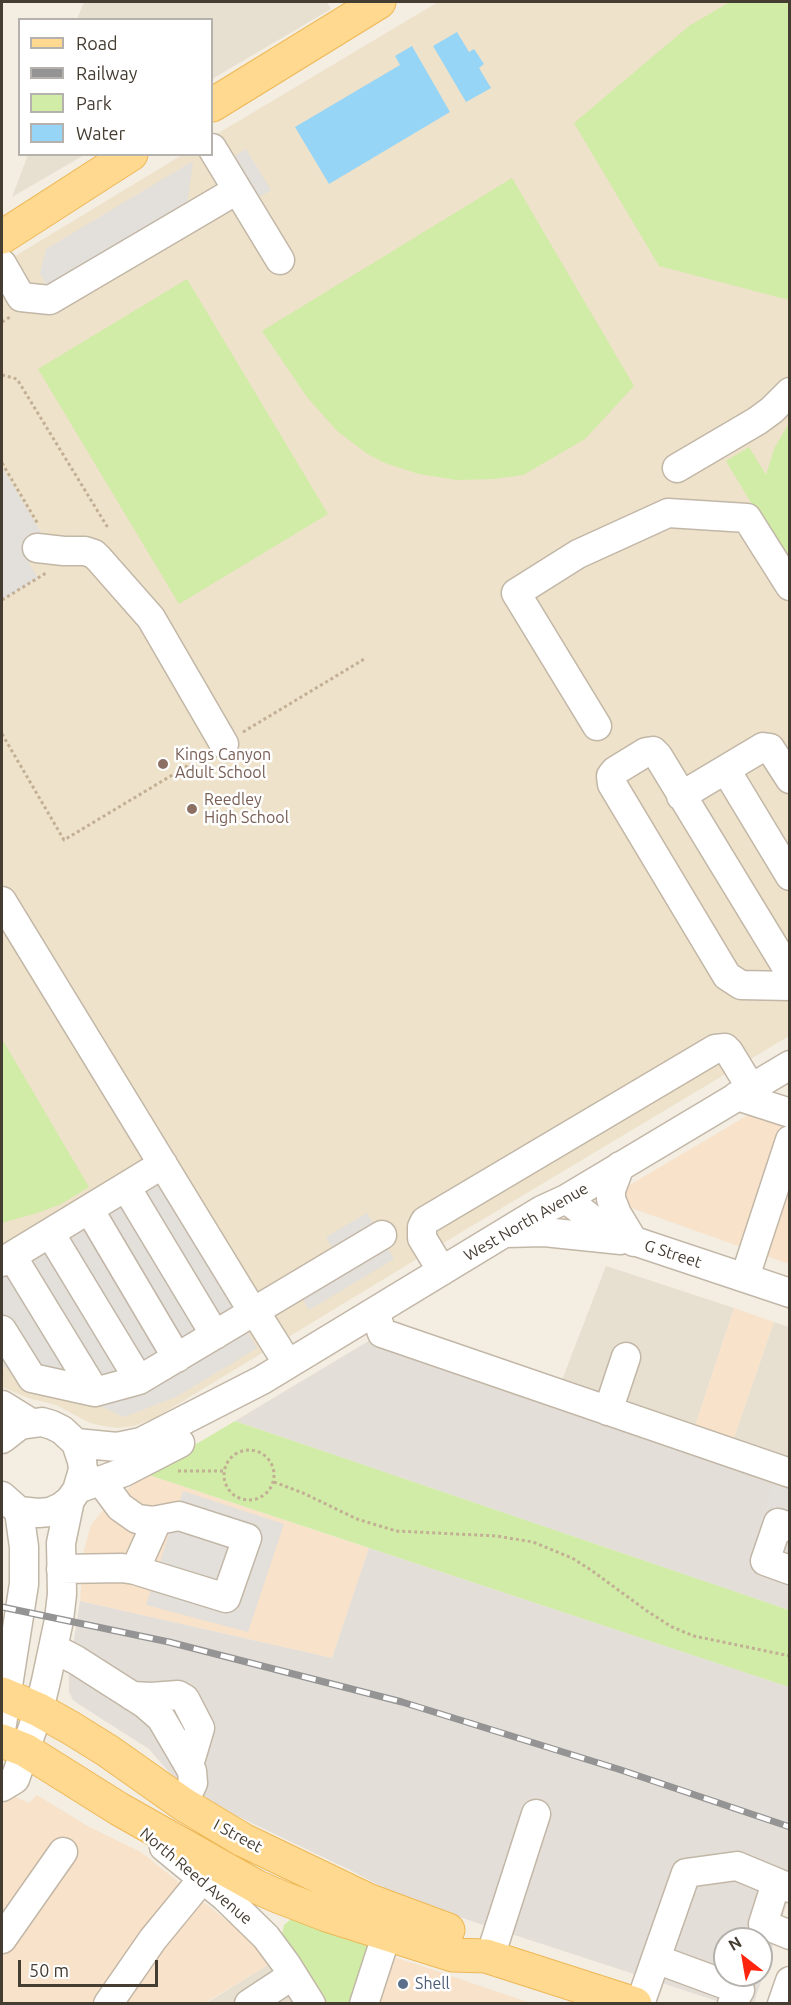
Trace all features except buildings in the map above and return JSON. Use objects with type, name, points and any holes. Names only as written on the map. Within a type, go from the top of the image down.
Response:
[{"type":"main road","points":[[213,104],[361,6]]},
{"type":"main road","points":[[2,237],[128,156]]},
{"type":"main road","name":"I Street","points":[[3,1704],[39,1710],[108,1751],[183,1804],[243,1840],[370,1901],[462,1935],[488,1956]]},
{"type":"main road","name":"I Street","points":[[13,1745],[119,1809],[257,1887],[303,1906],[453,1955],[488,1956],[635,2004]]},
{"type":"street","points":[[213,150],[280,260]]},
{"type":"street","points":[[2,264],[21,297],[44,301],[57,297],[232,182]]},
{"type":"street","points":[[677,468],[758,421],[789,392]]},
{"type":"street","points":[[597,726],[516,593],[578,554],[668,513],[747,518],[789,586]]},
{"type":"street","points":[[45,548],[64,552],[85,551],[94,554],[151,618],[224,744]]},
{"type":"street","points":[[681,796],[763,747],[770,748],[789,778]]},
{"type":"street","points":[[789,973],[658,756],[653,752],[646,752],[615,771],[611,776],[612,784],[727,976],[741,984],[789,986]]},
{"type":"street","points":[[726,770],[789,876]]},
{"type":"street","points":[[2,901],[288,1364]]},
{"type":"street","points":[[442,1271],[422,1238],[422,1227],[425,1221],[714,1049],[725,1048],[729,1052],[744,1092],[789,1113]]},
{"type":"street","name":"West North Avenue","points":[[76,1443],[98,1447],[117,1447],[141,1442],[262,1380],[542,1210],[566,1199],[789,1065]]},
{"type":"street","points":[[745,1277],[789,1140]]},
{"type":"street","points":[[95,1392],[7,1259],[163,1164]]},
{"type":"street","points":[[620,1166],[611,1190],[612,1199],[617,1214],[634,1242]]},
{"type":"street","points":[[126,1187],[215,1335]]},
{"type":"street","name":"G Street","points":[[566,1199],[610,1233],[789,1293]]},
{"type":"street","points":[[88,1209],[177,1358]]},
{"type":"street","points":[[506,1233],[544,1232],[634,1242]]},
{"type":"street","points":[[50,1233],[139,1380]]},
{"type":"street","points":[[2,1330],[32,1378],[95,1392],[139,1380],[382,1234]]},
{"type":"street","points":[[375,1312],[382,1333],[789,1473]]},
{"type":"street","points":[[608,1410],[626,1357]]},
{"type":"street","name":"West North Avenue","points":[[10,1503],[38,1514],[61,1507],[82,1490],[142,1463],[224,1417],[262,1380]]},
{"type":"street","points":[[2,1405],[31,1423]]},
{"type":"street","points":[[2,1439],[20,1425],[42,1422],[52,1425],[62,1430],[76,1443],[83,1470],[82,1490],[61,1543],[59,1620],[39,1710],[13,1745],[15,1779],[2,1787]]},
{"type":"street","points":[[61,1569],[122,1568],[135,1570],[226,1598],[247,1538],[179,1516],[145,1521],[82,1490]]},
{"type":"street","points":[[3,1704],[24,1584],[24,1548],[10,1503]]},
{"type":"street","points":[[135,1570],[157,1521]]},
{"type":"street","points":[[789,1527],[778,1523],[765,1561],[789,1569]]},
{"type":"street","points":[[53,1648],[132,1696],[155,1711],[161,1718],[192,1771],[193,1783],[183,1804]]},
{"type":"street","name":"North Reed Avenue","points":[[119,1809],[146,1834],[203,1878],[266,1937],[311,2004]]},
{"type":"street","points":[[488,1956],[536,1814]]},
{"type":"street","points":[[2,1939],[63,1852]]},
{"type":"street","points":[[640,2004],[686,1873],[737,1866],[783,1885],[762,1927]]},
{"type":"street","points":[[108,2004],[153,1940],[203,1878]]},
{"type":"street","points":[[364,2004],[387,1933]]},
{"type":"street","points":[[773,1933],[789,1935]]},
{"type":"street","points":[[656,1959],[739,1989]]},
{"type":"street","points":[[249,2004],[293,1975]]},
{"type":"street","points":[[782,2004],[789,1981]]},
{"type":"path","points":[[2,375],[17,379],[108,528]]},
{"type":"path","points":[[2,463],[40,528],[55,537],[45,548],[51,571],[2,600]]},
{"type":"path","points":[[2,734],[64,840],[366,658]]},
{"type":"path","points":[[256,1451],[269,1461],[273,1468],[274,1482],[262,1497],[246,1500],[231,1494],[224,1479],[224,1471],[232,1457],[239,1452],[256,1451]]},
{"type":"path","points":[[274,1482],[357,1519],[396,1531],[497,1536],[533,1542],[572,1558],[672,1627],[694,1636],[789,1656]]},
{"type":"shaded area","points":[[84,2],[327,2],[331,9],[213,78],[213,18],[77,18]]},
{"type":"shaded area","points":[[438,2],[789,2],[789,1036],[155,1418],[134,1426],[117,1428],[90,1423],[56,1405],[28,1398],[2,1387],[2,264],[180,156],[213,156],[213,136]]},
{"type":"shaded area","points":[[246,149],[271,190],[246,205],[221,164]]},
{"type":"shaded area","points":[[27,156],[82,156],[12,197]]},
{"type":"shaded area","points":[[193,161],[187,206],[48,289],[40,273],[46,249]]},
{"type":"shaded area","points":[[2,467],[51,549],[29,563],[38,578],[2,600]]},
{"type":"shaded area","points":[[765,1105],[789,1113],[789,1264],[626,1206],[622,1193],[628,1186]]},
{"type":"shaded area","points":[[144,1158],[257,1348],[176,1397],[124,1417],[80,1397],[19,1385],[8,1369],[2,1365],[2,1245]]},
{"type":"shaded area","points":[[367,1213],[394,1259],[309,1310],[290,1277],[334,1251],[326,1237]]},
{"type":"shaded area","points":[[606,1266],[734,1308],[694,1429],[557,1393]]},
{"type":"shaded area","points":[[734,1308],[774,1322],[729,1452],[694,1429]]},
{"type":"shaded area","points":[[774,1322],[789,1327],[789,1473],[729,1452]]},
{"type":"shaded area","points":[[382,1333],[789,1473],[789,1610],[235,1421]]},
{"type":"shaded area","points":[[146,1474],[369,1548],[332,1658],[80,1601],[84,1550],[91,1525],[105,1508]]},
{"type":"shaded area","points":[[773,1484],[789,1490],[789,1577],[747,1563]]},
{"type":"shaded area","points":[[183,1491],[284,1524],[248,1632],[146,1605]]},
{"type":"shaded area","points":[[369,1548],[789,1687],[789,1897],[773,1945],[773,1927],[713,1927],[713,1987],[759,1987],[754,2003],[723,2003],[407,1900],[235,1815],[175,1779],[149,1749],[73,1700],[69,1692],[69,1671],[80,1601],[332,1658]]},
{"type":"shaded area","points":[[2,1791],[29,1803],[37,1795],[89,1827],[141,1852],[256,1942],[271,1963],[205,2003],[2,2004]]},
{"type":"shaded area","points":[[394,1957],[425,1967],[530,2003],[376,2004]]},
{"type":"shaded area","points":[[271,1963],[296,2004],[205,2004]]},
{"type":"green space","points":[[730,2],[789,2],[789,300],[659,266],[574,123],[689,26]]},
{"type":"green space","points":[[512,178],[634,386],[585,439],[523,475],[457,480],[419,474],[385,463],[369,455],[337,431],[307,397],[262,331]]},
{"type":"green space","points":[[187,279],[328,514],[179,604],[38,369]]},
{"type":"green space","points":[[789,423],[789,566],[726,461],[749,447],[766,475],[774,449]]},
{"type":"green space","points":[[2,1039],[89,1187],[61,1204],[2,1223]]},
{"type":"green space","points":[[235,1421],[789,1610],[789,1687],[146,1474]]},
{"type":"green space","points":[[290,1920],[370,1946],[357,2003],[322,2003],[282,1935],[284,1925]]},
{"type":"water","points":[[457,32],[469,52],[474,49],[484,64],[479,68],[491,88],[466,102],[433,46]]},
{"type":"water","points":[[412,46],[450,112],[329,184],[295,127],[400,65],[395,56]]},
{"type":"railway","points":[[2,1607],[169,1642],[402,1702],[621,1770],[790,1827]]},
{"type":"place","name":"Kings Canyon Adult School","points":[[163,764]]},
{"type":"place","name":"Reedley High School","points":[[192,809]]},
{"type":"place","name":"Shell","points":[[403,1984]]}]
